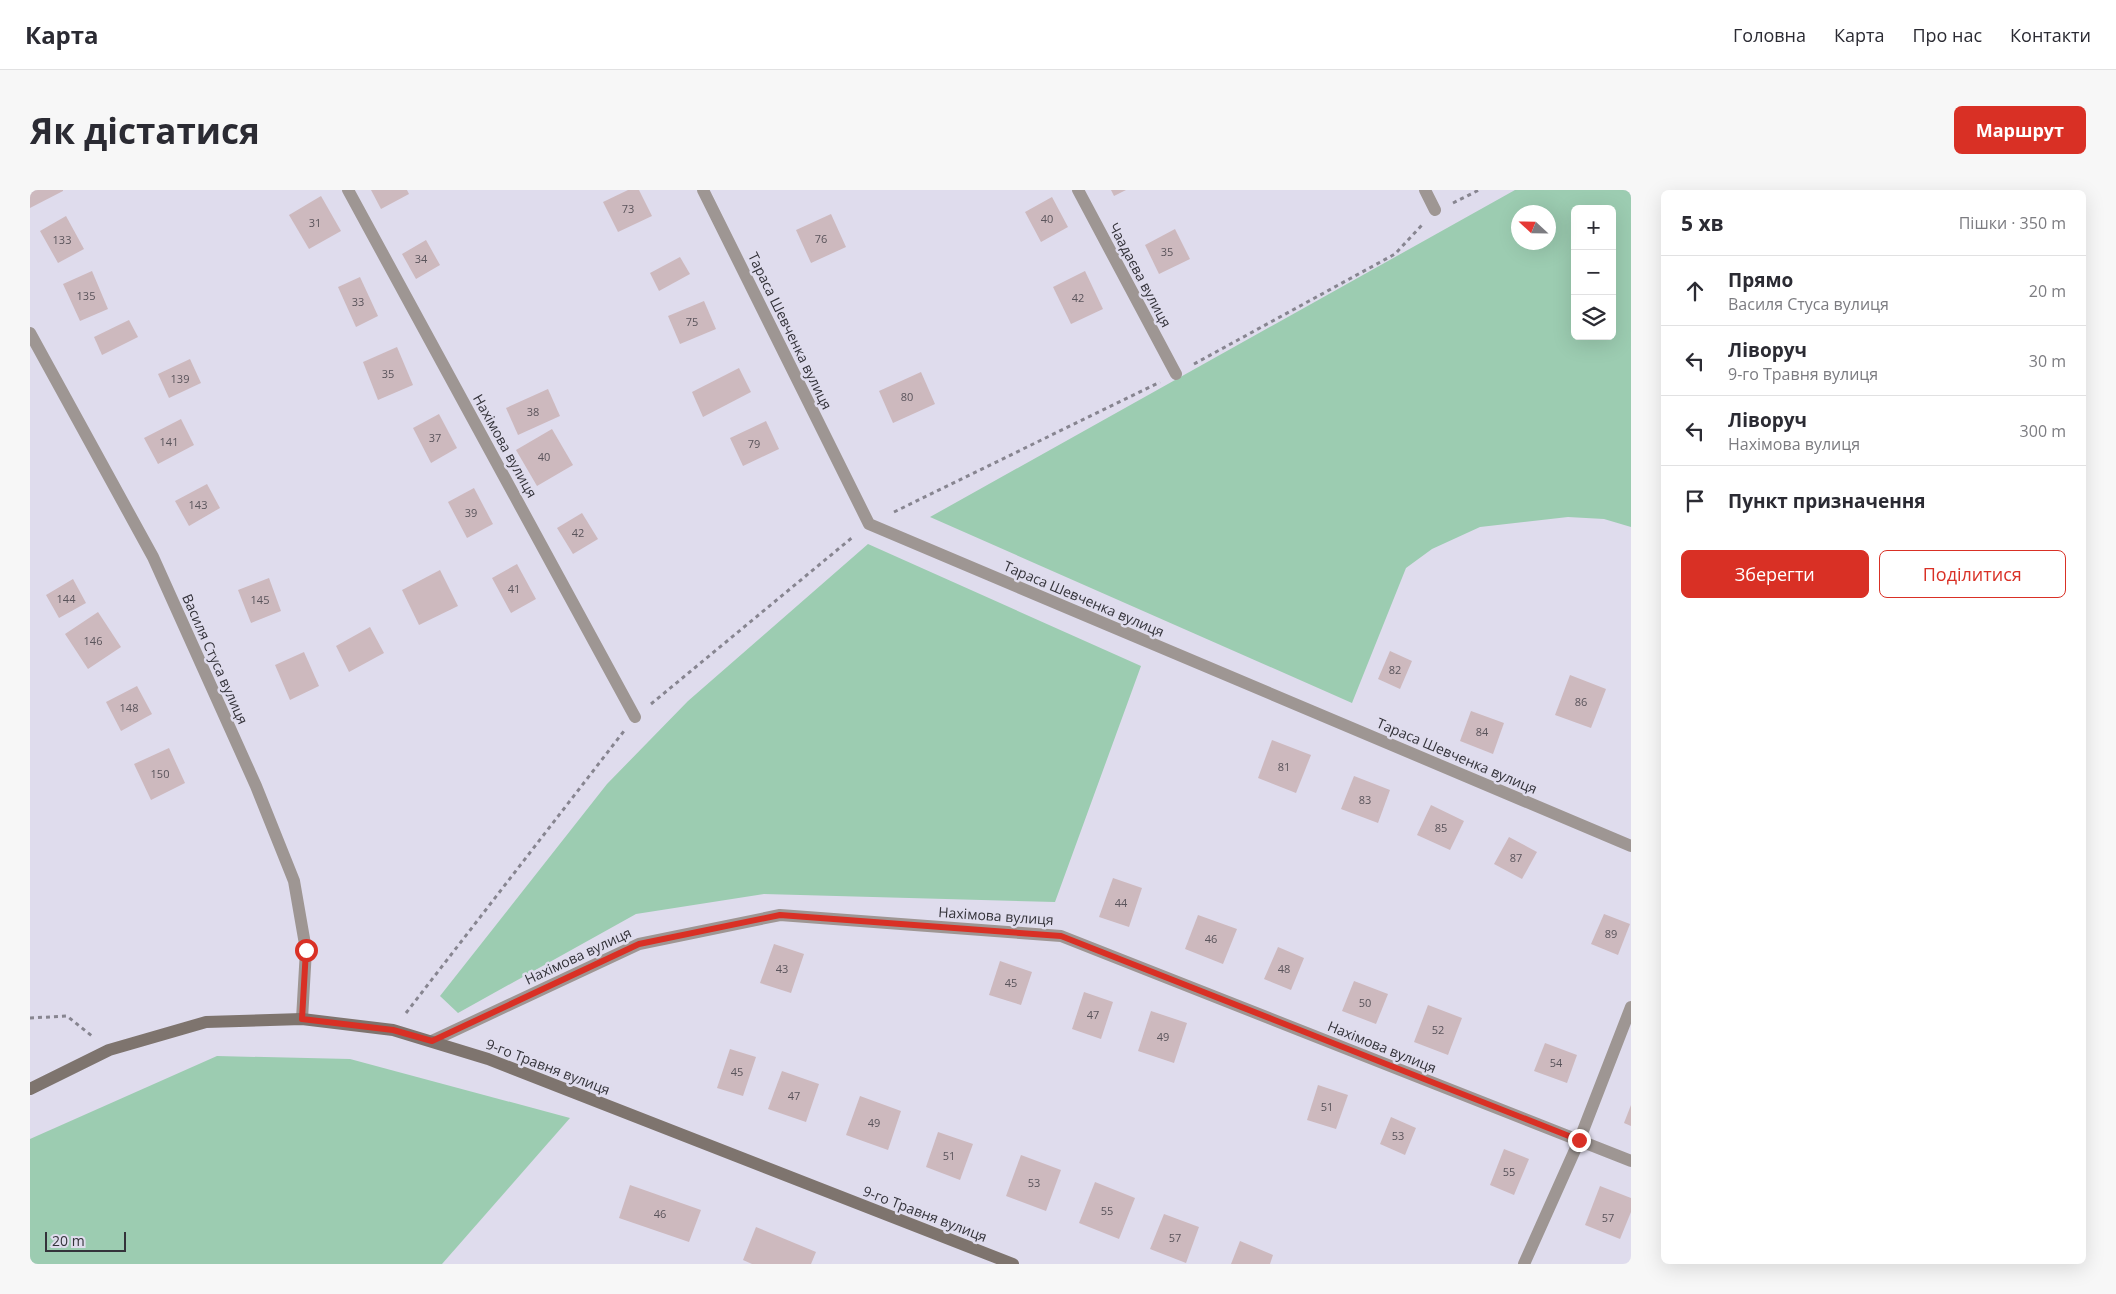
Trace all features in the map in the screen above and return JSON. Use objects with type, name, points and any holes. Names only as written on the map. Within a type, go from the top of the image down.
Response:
[{"type":"main road","name":"9-го Травня вулиця","points":[[30,1089],[109,1050],[206,1022],[302,1019],[393,1030],[488,1059],[1013,1264]]},
{"type":"street","name":"Нахімова вулиця","points":[[348,190],[635,717]]},
{"type":"street","name":"Тараса Шевченка вулиця","points":[[703,190],[869,524],[1631,846]]},
{"type":"street","name":"Чаадаєва вулиця","points":[[1078,190],[1176,374]]},
{"type":"street","points":[[1425,190],[1435,210]]},
{"type":"street","name":"Василя Стуса вулиця","points":[[30,334],[153,557],[256,786],[294,881],[306,950],[302,1019]]},
{"type":"street","name":"Нахімова вулиця","points":[[432,1041],[639,944],[780,915],[1061,936],[1631,1161]]},
{"type":"street","points":[[1524,1264],[1579,1140],[1631,1007]]},
{"type":"path","points":[[393,1030],[635,717],[869,524]]},
{"type":"path","points":[[30,1018],[67,1016],[109,1050]]},
{"type":"green space","points":[[1515,190],[1631,190],[1631,527],[1604,519],[1568,517],[1480,527],[1432,549],[1406,568],[1352,703],[930,517]]},
{"type":"green space","points":[[868,544],[1141,666],[1055,902],[764,894],[636,914],[458,1013],[440,996],[607,784],[688,701]]},
{"type":"green space","points":[[217,1056],[350,1059],[570,1118],[442,1264],[30,1264],[30,1139]]},
{"type":"building","points":[[30,190],[63,190],[63,191],[30,208]]},
{"type":"building","points":[[371,190],[407,190],[409,194],[381,209]]},
{"type":"building","points":[[628,190],[639,190],[652,216],[618,232],[603,202]]},
{"type":"building","points":[[1111,190],[1126,190],[1114,196]]},
{"type":"building","points":[[321,196],[341,231],[309,249],[289,215]]},
{"type":"building","points":[[1052,197],[1068,227],[1041,242],[1025,212]]},
{"type":"building","points":[[831,214],[846,247],[811,263],[796,230]]},
{"type":"building","points":[[66,216],[84,249],[58,263],[40,231]]},
{"type":"building","points":[[1175,229],[1190,259],[1159,274],[1145,245]]},
{"type":"building","points":[[426,240],[440,265],[416,279],[402,254]]},
{"type":"building","points":[[680,257],[690,274],[659,291],[650,273]]},
{"type":"building","points":[[92,271],[108,309],[80,321],[63,284]]},
{"type":"building","points":[[1085,271],[1103,309],[1071,324],[1053,287]]},
{"type":"building","points":[[360,277],[378,316],[356,327],[338,287]]},
{"type":"building","points":[[704,301],[716,329],[680,344],[668,316]]},
{"type":"building","points":[[129,320],[138,337],[102,355],[94,337]]},
{"type":"building","points":[[397,347],[413,385],[378,400],[363,362]]},
{"type":"building","points":[[190,359],[201,383],[169,398],[158,374]]},
{"type":"building","points":[[739,368],[751,392],[703,417],[692,392]]},
{"type":"building","points":[[921,372],[935,404],[893,423],[879,391]]},
{"type":"building","points":[[548,389],[560,416],[518,435],[506,408]]},
{"type":"building","points":[[439,414],[457,448],[431,463],[413,428]]},
{"type":"building","points":[[181,419],[194,445],[158,464],[144,438]]},
{"type":"building","points":[[766,421],[779,449],[743,466],[730,438]]},
{"type":"building","points":[[552,429],[573,465],[537,486],[516,450]]},
{"type":"building","points":[[207,484],[220,508],[189,526],[175,501]]},
{"type":"building","points":[[474,488],[493,524],[467,538],[448,502]]},
{"type":"building","points":[[582,513],[598,539],[573,554],[557,528]]},
{"type":"building","points":[[517,564],[536,599],[511,613],[492,578]]},
{"type":"building","points":[[440,570],[458,606],[419,625],[402,590]]},
{"type":"building","points":[[269,578],[281,611],[251,623],[238,590]]},
{"type":"building","points":[[73,579],[86,603],[59,618],[46,595]]},
{"type":"building","points":[[98,612],[121,647],[88,669],[65,634]]},
{"type":"building","points":[[370,627],[384,653],[349,672],[336,646]]},
{"type":"building","points":[[1390,651],[1412,661],[1400,689],[1378,679]]},
{"type":"building","points":[[304,652],[319,686],[290,700],[275,665]]},
{"type":"building","points":[[1570,675],[1606,689],[1591,728],[1555,715]]},
{"type":"building","points":[[137,686],[152,714],[121,731],[106,702]]},
{"type":"building","points":[[1471,711],[1504,723],[1493,754],[1460,741]]},
{"type":"building","points":[[1272,740],[1311,755],[1296,793],[1258,778]]},
{"type":"building","points":[[169,748],[185,783],[151,800],[134,764]]},
{"type":"building","points":[[1354,776],[1390,790],[1378,823],[1341,809]]},
{"type":"building","points":[[1431,805],[1464,821],[1450,850],[1417,835]]},
{"type":"building","points":[[1509,837],[1537,852],[1522,879],[1494,864]]},
{"type":"building","points":[[1113,878],[1142,888],[1129,927],[1099,917]]},
{"type":"building","points":[[1604,914],[1630,924],[1618,955],[1591,944]]},
{"type":"building","points":[[1198,915],[1237,929],[1223,964],[1185,949]]},
{"type":"building","points":[[774,944],[804,954],[791,993],[760,983]]},
{"type":"building","points":[[1278,947],[1304,958],[1291,990],[1264,979]]},
{"type":"building","points":[[1000,961],[1032,972],[1021,1005],[989,995]]},
{"type":"building","points":[[1354,981],[1388,994],[1376,1024],[1342,1011]]},
{"type":"building","points":[[1084,992],[1113,1002],[1101,1039],[1072,1029]]},
{"type":"building","points":[[1428,1005],[1462,1018],[1448,1055],[1414,1042]]},
{"type":"building","points":[[1151,1011],[1187,1023],[1174,1063],[1138,1051]]},
{"type":"building","points":[[1545,1043],[1577,1055],[1567,1083],[1534,1071]]},
{"type":"building","points":[[730,1049],[756,1057],[743,1096],[717,1088]]},
{"type":"building","points":[[782,1071],[819,1084],[806,1122],[768,1109]]},
{"type":"building","points":[[1318,1085],[1348,1095],[1336,1129],[1307,1120]]},
{"type":"building","points":[[860,1096],[901,1111],[888,1150],[846,1135]]},
{"type":"building","points":[[1631,1105],[1631,1126],[1624,1123]]},
{"type":"building","points":[[1391,1117],[1416,1128],[1405,1155],[1380,1144]]},
{"type":"building","points":[[938,1132],[973,1144],[960,1180],[926,1167]]},
{"type":"building","points":[[1504,1149],[1529,1159],[1514,1195],[1490,1185]]},
{"type":"building","points":[[1021,1155],[1061,1170],[1046,1211],[1006,1196]]},
{"type":"building","points":[[1095,1182],[1135,1198],[1119,1239],[1079,1223]]},
{"type":"building","points":[[630,1185],[701,1210],[689,1242],[619,1218]]},
{"type":"building","points":[[1600,1186],[1631,1198],[1631,1212],[1620,1239],[1585,1225]]},
{"type":"building","points":[[1164,1214],[1199,1227],[1186,1263],[1150,1249]]},
{"type":"building","points":[[756,1227],[816,1252],[811,1264],[752,1264],[743,1260]]},
{"type":"building","points":[[1240,1241],[1273,1255],[1270,1264],[1231,1264]]},
{"type":"route","points":[[306,950],[302,1019],[393,1030],[432,1041],[639,944],[780,915],[1061,936],[1579,1140]]}]
